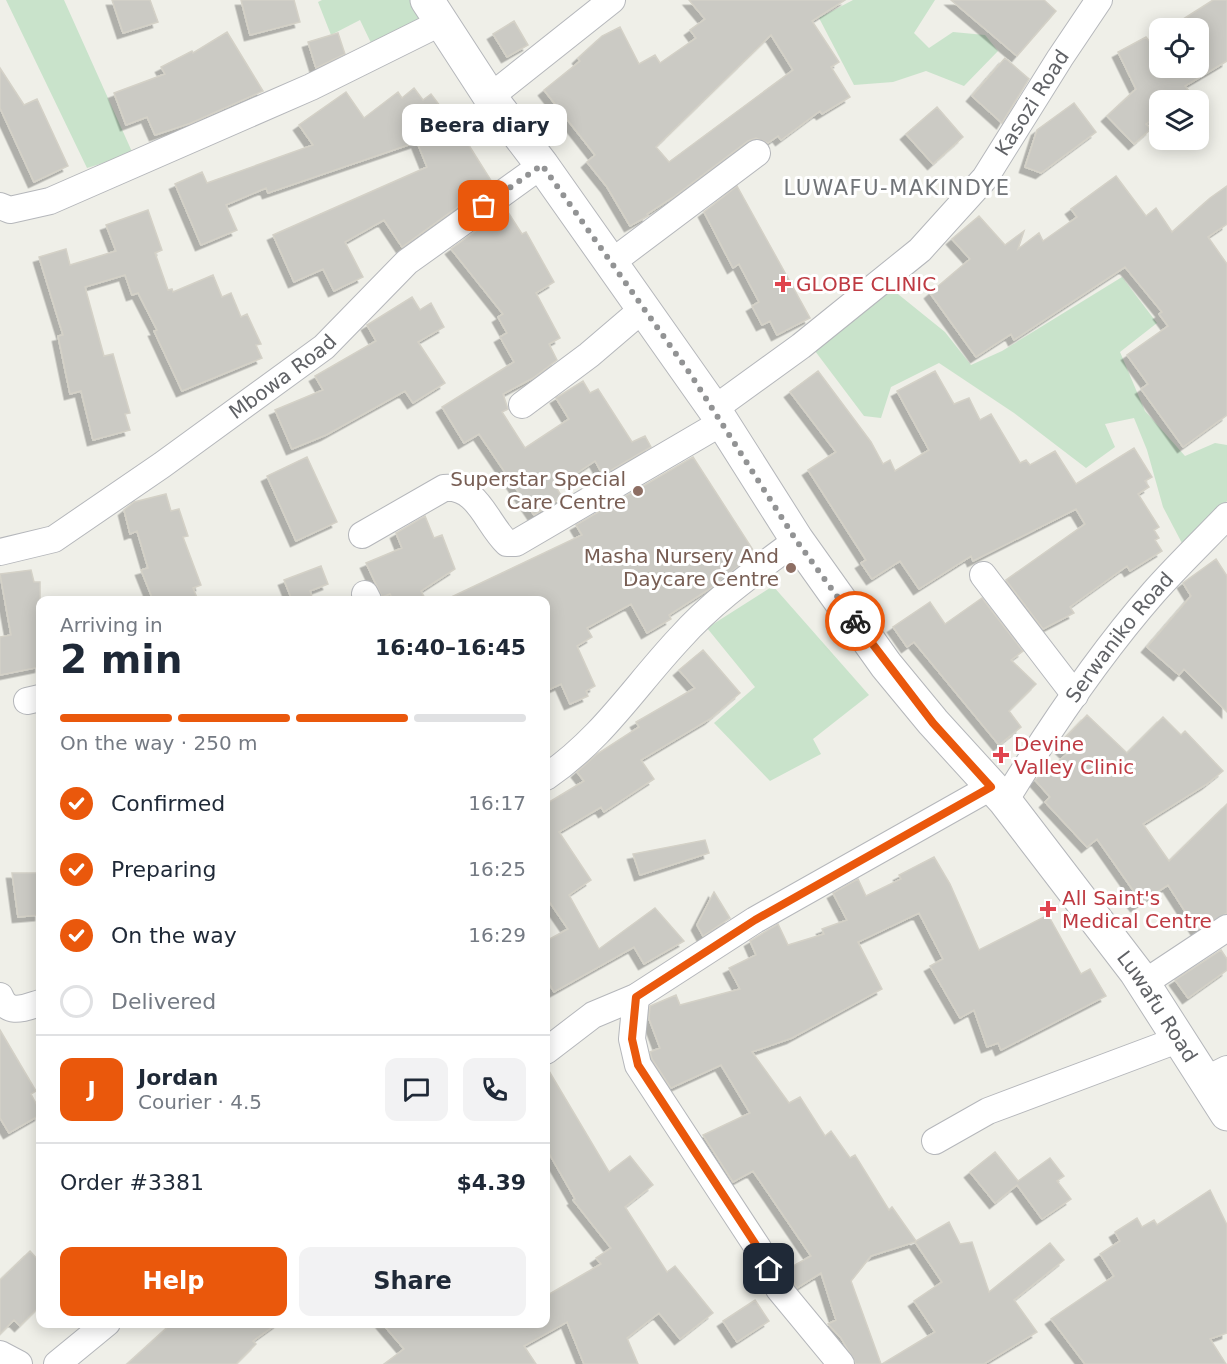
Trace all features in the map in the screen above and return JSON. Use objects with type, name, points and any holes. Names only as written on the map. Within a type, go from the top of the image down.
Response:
[{"type":"street","points":[[490,97],[612,0]]},
{"type":"street","name":"Kasozi Road","points":[[362,535],[444,488],[456,487],[475,499],[507,543],[516,543],[717,416],[920,250],[985,178],[1099,0]]},
{"type":"street","points":[[0,206],[10,210],[50,201],[311,87],[434,11]]},
{"type":"street","name":"Luwafu Road","points":[[434,11],[490,97],[542,165],[644,308],[717,416],[796,540],[886,665],[998,794],[1143,983],[1180,1039],[1217,1074],[1227,1114]]},
{"type":"street","points":[[612,262],[757,153]]},
{"type":"street","name":"Mbowa Road","points":[[0,552],[54,539],[162,465],[324,346],[407,262],[542,165]]},
{"type":"street","points":[[522,405],[589,355],[644,308]]},
{"type":"street","name":"Serwaniko Road","points":[[998,794],[1032,756],[1075,695],[1154,592],[1227,516]]},
{"type":"street","points":[[550,774],[587,745],[632,698],[679,638],[713,604],[796,540]]},
{"type":"street","points":[[982,575],[1075,695]]},
{"type":"street","points":[[550,1048],[593,1015],[636,997],[755,920],[998,794]]},
{"type":"street","points":[[1143,983],[1227,928]]},
{"type":"street","points":[[0,996],[3,1004],[10,1009],[18,1010],[36,1004]]},
{"type":"street","points":[[636,997],[632,1039],[638,1065],[758,1248],[779,1289],[841,1364]]},
{"type":"street","points":[[935,1141],[988,1111],[1180,1039]]},
{"type":"street","points":[[57,1364],[101,1328]]},
{"type":"street","points":[[0,1354],[19,1364]]},
{"type":"green space","points":[[6,0],[64,0],[133,154],[87,168]]},
{"type":"green space","points":[[322,0],[416,0],[427,15],[372,45],[360,20],[331,35],[318,2]]},
{"type":"green space","points":[[853,0],[935,0],[914,33],[929,48],[953,32],[985,35],[998,51],[964,86],[926,71],[893,82],[854,85],[819,18]]},
{"type":"green space","points":[[1122,277],[1157,323],[1120,352],[1145,411],[1185,456],[1215,443],[1227,445],[1227,501],[1184,547],[1163,507],[1147,450],[1134,418],[1105,424],[1115,447],[1086,468],[1014,413],[939,363],[891,387],[881,418],[864,416],[815,351],[888,286],[945,332],[971,365],[1002,351]]},
{"type":"green space","points":[[773,586],[869,695],[813,739],[821,754],[770,781],[714,723],[755,687],[707,628]]},
{"type":"building","points":[[112,0],[150,0],[158,22],[123,33]]},
{"type":"building","points":[[241,0],[294,0],[300,22],[250,35]]},
{"type":"building","points":[[689,0],[845,0],[812,21],[839,62],[831,67],[850,97],[822,114],[820,111],[781,140],[778,136],[768,143],[756,138],[748,141],[647,214],[648,216],[630,226],[607,187],[587,162],[595,155],[544,90],[580,61],[578,58],[602,36],[620,27],[639,64],[655,55],[660,63],[696,38],[690,30],[705,19]],"holes":[[[771,35],[793,70],[669,162],[656,147]]]},
{"type":"building","points":[[951,0],[1044,0],[1056,11],[1017,56]]},
{"type":"building","points":[[1213,0],[1227,0],[1227,61],[1209,72],[1209,18],[1185,18]]},
{"type":"building","points":[[514,21],[528,45],[507,57],[493,34]]},
{"type":"building","points":[[227,32],[263,91],[191,123],[155,135],[147,117],[126,125],[114,93],[165,74],[161,67],[192,51],[193,53]]},
{"type":"building","points":[[338,33],[345,54],[316,68],[308,42]]},
{"type":"building","points":[[1146,37],[1149,41],[1149,78],[1198,78],[1185,86],[1188,90],[1149,90],[1149,122],[1146,124],[1149,131],[1134,144],[1107,116],[1136,89],[1118,52]]},
{"type":"building","points":[[1005,58],[1029,79],[1002,123],[972,96]]},
{"type":"building","points":[[0,68],[24,105],[37,99],[68,166],[34,182],[0,108]]},
{"type":"building","points":[[414,88],[423,100],[431,94],[465,139],[492,182],[402,247],[384,220],[345,242],[363,277],[334,291],[323,269],[294,282],[273,235],[427,167],[417,142],[268,193],[266,188],[226,205],[237,230],[201,245],[175,184],[202,172],[207,183],[313,145],[299,125],[346,92],[364,118],[398,92],[402,98]]},
{"type":"building","points":[[1074,103],[1096,132],[1041,173],[1025,167],[1037,130]]},
{"type":"building","points":[[937,107],[963,137],[933,164],[906,134]]},
{"type":"building","points":[[1116,176],[1146,216],[1156,208],[1172,232],[1227,186],[1227,224],[1208,237],[1227,264],[1227,415],[1183,447],[1141,389],[1148,384],[1127,355],[1168,326],[1159,314],[1162,312],[1125,267],[1014,340],[1011,334],[976,357],[930,293],[970,259],[952,239],[979,216],[1005,245],[1024,231],[1018,249],[1039,233],[1043,241],[1077,217],[1071,209]]},
{"type":"building","points":[[737,186],[810,318],[777,335],[770,321],[762,325],[752,306],[759,302],[739,264],[733,268],[704,212]]},
{"type":"building","points":[[506,209],[522,234],[526,232],[554,282],[536,293],[560,338],[549,344],[557,360],[533,378],[503,394],[508,409],[502,412],[525,448],[569,419],[556,398],[583,381],[590,393],[598,389],[632,442],[645,436],[651,447],[603,475],[595,461],[556,487],[562,497],[534,515],[479,434],[464,443],[442,407],[514,362],[500,337],[507,333],[498,317],[503,314],[451,249]]},
{"type":"building","points":[[148,210],[162,250],[155,253],[168,290],[172,289],[173,292],[213,275],[222,297],[231,293],[241,317],[247,314],[261,344],[256,345],[262,358],[182,391],[154,331],[157,330],[138,293],[132,295],[125,275],[85,287],[104,356],[113,354],[130,413],[125,414],[130,430],[93,440],[81,391],[70,394],[58,336],[63,335],[39,257],[66,249],[70,265],[116,251],[106,225]]},
{"type":"building","points":[[412,297],[420,310],[431,303],[444,327],[418,342],[445,383],[413,403],[405,391],[326,435],[292,449],[275,410],[323,390],[315,376],[376,341],[367,325]]},
{"type":"building","points":[[818,371],[871,442],[883,464],[890,460],[895,471],[929,450],[897,391],[935,371],[954,404],[969,398],[980,420],[991,414],[1020,463],[1026,460],[1030,465],[1055,451],[1076,484],[1134,448],[1152,477],[1145,481],[1149,487],[1138,494],[1159,527],[1154,530],[1159,538],[1155,540],[1162,551],[1130,571],[1127,566],[1070,607],[1074,613],[1043,629],[1006,580],[1085,524],[1076,509],[973,561],[971,556],[919,589],[900,561],[872,579],[861,563],[866,560],[808,470],[836,452],[790,392]]},
{"type":"building","points":[[307,457],[337,522],[296,541],[267,476]]},
{"type":"building","points":[[693,457],[755,553],[711,588],[669,615],[671,619],[647,633],[631,604],[587,628],[592,637],[577,646],[595,686],[586,691],[588,696],[570,704],[561,684],[550,689],[550,596],[453,596],[582,535],[576,525]]},
{"type":"building","points":[[166,494],[171,511],[179,509],[188,536],[183,537],[201,585],[193,588],[196,596],[151,596],[141,570],[148,568],[137,531],[130,534],[124,510],[134,502]]},
{"type":"building","points":[[425,516],[434,538],[442,535],[455,569],[421,591],[424,596],[391,596],[390,594],[382,596],[366,563],[402,548],[396,533]]},
{"type":"building","points":[[1216,559],[1227,576],[1227,712],[1184,669],[1179,675],[1147,647],[1191,596],[1183,583]]},
{"type":"building","points":[[321,566],[328,584],[310,591],[312,596],[290,596],[284,580]]},
{"type":"building","points":[[31,570],[34,582],[40,582],[40,596],[36,596],[36,668],[0,675],[0,637],[11,635],[0,574]]},
{"type":"building","points":[[982,598],[1023,651],[1011,660],[1036,684],[1009,711],[1021,727],[999,745],[914,642],[907,647],[893,627],[930,602],[945,624]]},
{"type":"building","points":[[703,650],[740,693],[710,719],[641,760],[654,779],[604,812],[601,807],[559,832],[591,880],[569,895],[599,949],[655,908],[684,941],[644,964],[634,947],[554,992],[550,986],[550,939],[568,929],[550,903],[550,802],[584,781],[577,772],[597,754],[639,727],[636,722],[695,688],[679,670]]},
{"type":"building","points":[[1087,715],[1127,753],[1163,717],[1181,735],[1185,731],[1223,771],[1207,784],[1143,824],[1169,861],[1227,804],[1227,913],[1197,930],[1168,885],[1136,906],[1130,898],[1135,893],[1097,839],[1087,847],[1045,802],[1050,797],[1035,780],[1067,754],[1058,745]]},
{"type":"building","points":[[705,840],[709,853],[640,875],[633,854]]},
{"type":"building","points":[[934,857],[950,884],[979,950],[1048,915],[1081,974],[1090,969],[1106,996],[1001,1050],[998,1043],[987,1047],[974,1010],[960,1018],[930,966],[943,959],[919,913],[858,942],[882,989],[792,1038],[752,1052],[789,1103],[800,1097],[825,1136],[831,1131],[850,1158],[855,1155],[889,1210],[892,1207],[916,1241],[949,1222],[960,1244],[972,1242],[989,1292],[1050,1243],[1064,1260],[1014,1300],[1037,1332],[984,1364],[882,1364],[935,1332],[914,1301],[942,1282],[915,1242],[871,1256],[851,1281],[881,1364],[856,1364],[841,1338],[828,1324],[836,1320],[821,1273],[797,1288],[786,1270],[811,1256],[753,1171],[733,1182],[703,1135],[750,1113],[721,1065],[671,1088],[650,1052],[660,1048],[649,1019],[650,1006],[676,995],[680,1005],[740,989],[729,968],[756,955],[750,941],[778,924],[788,945],[824,934],[822,929],[847,920],[833,893],[858,879],[866,896],[901,879],[899,875]]},
{"type":"building","points":[[12,873],[36,873],[36,915],[18,917]]},
{"type":"building","points":[[714,892],[730,918],[703,936],[697,925]]},
{"type":"building","points":[[1221,950],[1227,959],[1227,970],[1188,998],[1175,980]]},
{"type":"building","points":[[0,1030],[36,1091],[31,1094],[36,1103],[36,1117],[9,1133],[0,1118]]},
{"type":"building","points":[[550,1073],[609,1172],[630,1156],[653,1185],[625,1207],[667,1272],[675,1266],[713,1313],[680,1339],[659,1313],[627,1338],[638,1364],[584,1364],[567,1322],[524,1346],[536,1364],[384,1364],[404,1349],[386,1328],[550,1328],[550,1294],[601,1264],[596,1258],[611,1248],[573,1200],[575,1199],[550,1155]]},
{"type":"building","points":[[995,1152],[1018,1181],[1050,1158],[1064,1176],[1057,1181],[1071,1199],[1042,1219],[1017,1185],[995,1203],[970,1172]]},
{"type":"building","points":[[1210,1190],[1227,1225],[1227,1333],[1210,1339],[1226,1364],[1085,1364],[1051,1319],[1114,1276],[1100,1254],[1120,1241],[1115,1232],[1137,1218],[1142,1227],[1154,1220],[1157,1225]]},
{"type":"building","points":[[30,1251],[36,1258],[36,1310],[20,1326],[14,1320],[0,1334],[0,1280]]},
{"type":"building","points":[[755,1300],[769,1321],[737,1342],[723,1321]]},
{"type":"building","points":[[167,1328],[271,1328],[253,1341],[256,1344],[236,1364],[127,1364]]},
{"type":"way so far","points":[[484,206],[542,165],[691,375],[796,540],[855,621]]},
{"type":"place","name":"Beera diary","points":[[484,206]]},
{"type":"place","name":"GLOBE CLINIC","points":[[783,284]]},
{"type":"place","name":"Superstar Special Care Centre","points":[[638,491]]},
{"type":"place","name":"Masha Nursery And Daycare Centre","points":[[791,568]]},
{"type":"place","name":"Devine Valley Clinic","points":[[1001,755]]},
{"type":"place","name":"All Saint's Medical Centre","points":[[1048,909]]},
{"type":"district","name":"LUWAFU-MAKINDYE","points":[[897,188]]},
{"type":"route","points":[[769,1269],[758,1248],[638,1065],[632,1039],[636,997],[755,920],[991,787],[933,723],[886,665],[855,621]]}]
